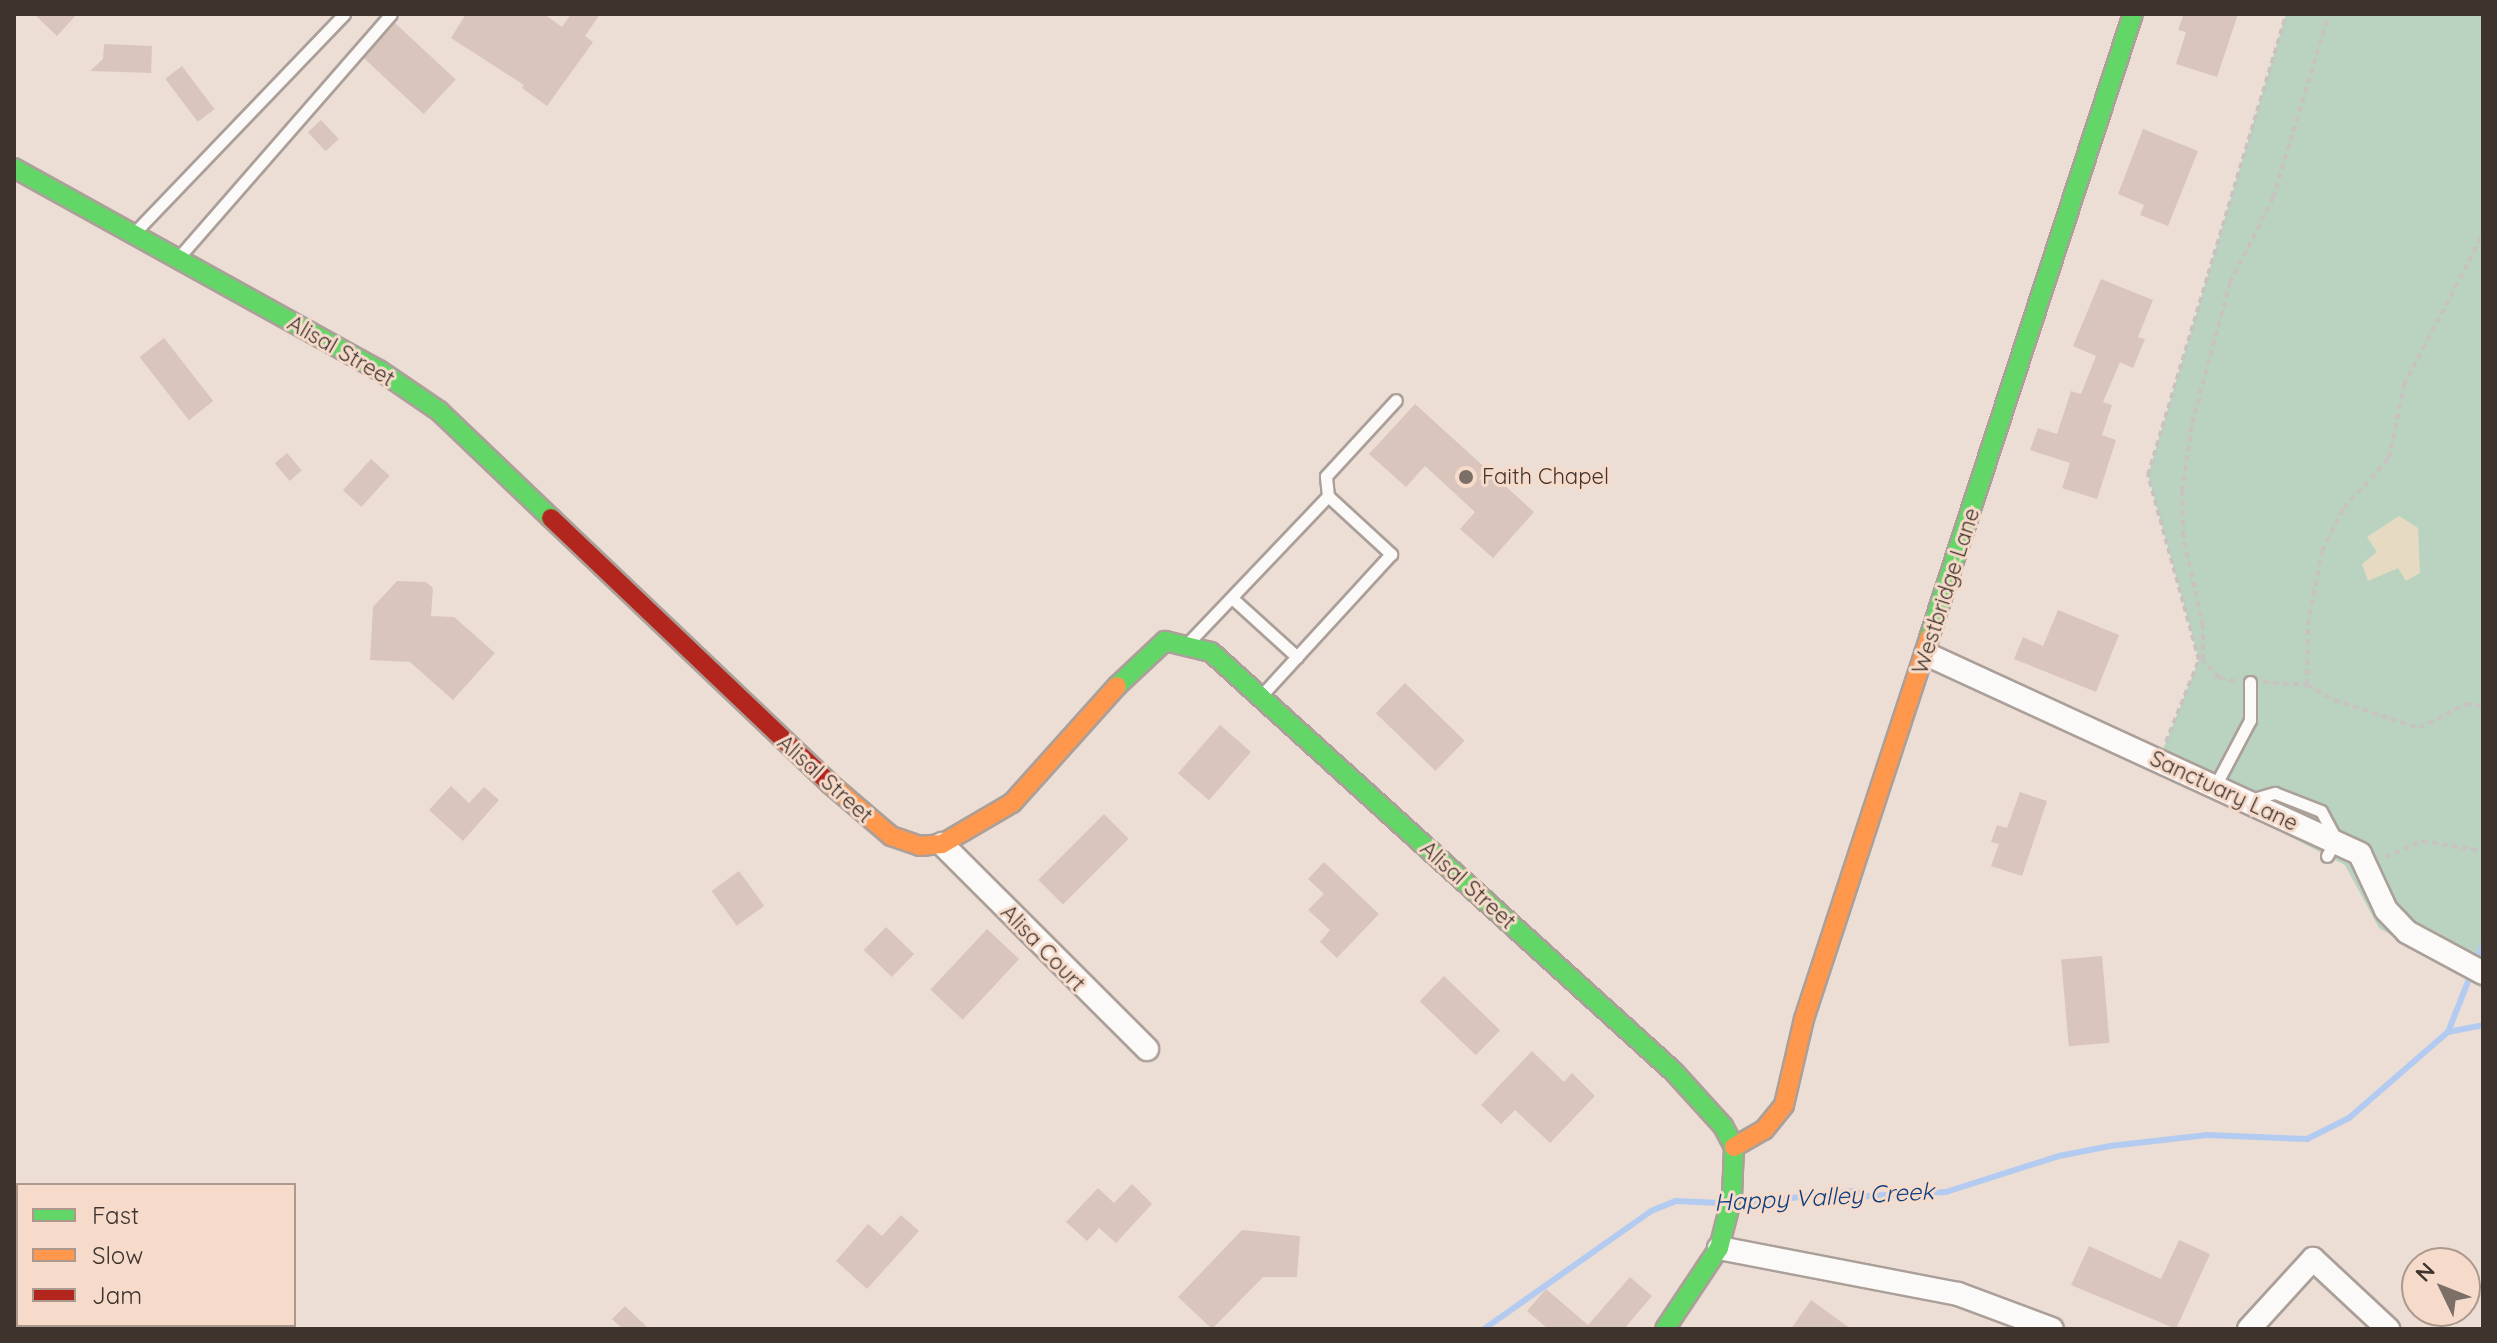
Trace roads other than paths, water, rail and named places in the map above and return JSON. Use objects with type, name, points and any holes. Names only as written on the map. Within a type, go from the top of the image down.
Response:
[{"type":"street","name":"Westbridge Lane","points":[[1734,1147],[1764,1130],[1784,1105],[1804,1019],[2133,14]]},
{"type":"street","name":"Alisal Street","points":[[14,168],[131,236],[379,370],[439,411],[855,809],[891,836],[920,846],[942,844]]},
{"type":"street","points":[[942,844],[1012,803],[1143,657],[1165,641],[1188,644]]},
{"type":"street","name":"Alisal Street","points":[[1188,644],[1211,652],[1674,1072],[1723,1126],[1734,1147]]},
{"type":"street","name":"Sanctuary Lane","points":[[1926,654],[2158,761],[2211,791],[2331,849],[2360,854],[2386,910],[2407,932],[2483,973]]},
{"type":"street","name":"Alisa Court","points":[[942,844],[1147,1049]]},
{"type":"street","points":[[1665,1329],[1719,1248],[1732,1197],[1734,1147]]},
{"type":"street","points":[[1719,1248],[1958,1294],[2052,1329]]},
{"type":"street","points":[[2249,1329],[2313,1259],[2388,1329]]},
{"type":"lane","points":[[131,236],[344,14]]},
{"type":"lane","points":[[176,260],[391,14]]},
{"type":"lane","points":[[1261,697],[1391,554],[1328,496],[1326,476],[1396,400]]},
{"type":"lane","points":[[1188,644],[1328,496]]},
{"type":"lane","points":[[1232,598],[1297,657]]},
{"type":"lane","points":[[2211,791],[2231,746],[2250,720],[2250,682]]},
{"type":"waterway","name":"Happy Valley Creek","points":[[1740,1204],[1853,1191],[1867,1196],[1946,1192],[2059,1156],[2110,1146],[2207,1135],[2307,1139],[2349,1118],[2448,1032],[2483,944]]},
{"type":"waterway","points":[[2448,1032],[2483,1025]]},
{"type":"waterway","name":"Happy Valley Creek","points":[[1484,1329],[1651,1211],[1676,1201],[1720,1203]]},
{"type":"place","name":"Faith Chapel","points":[[1466,477]]}]
